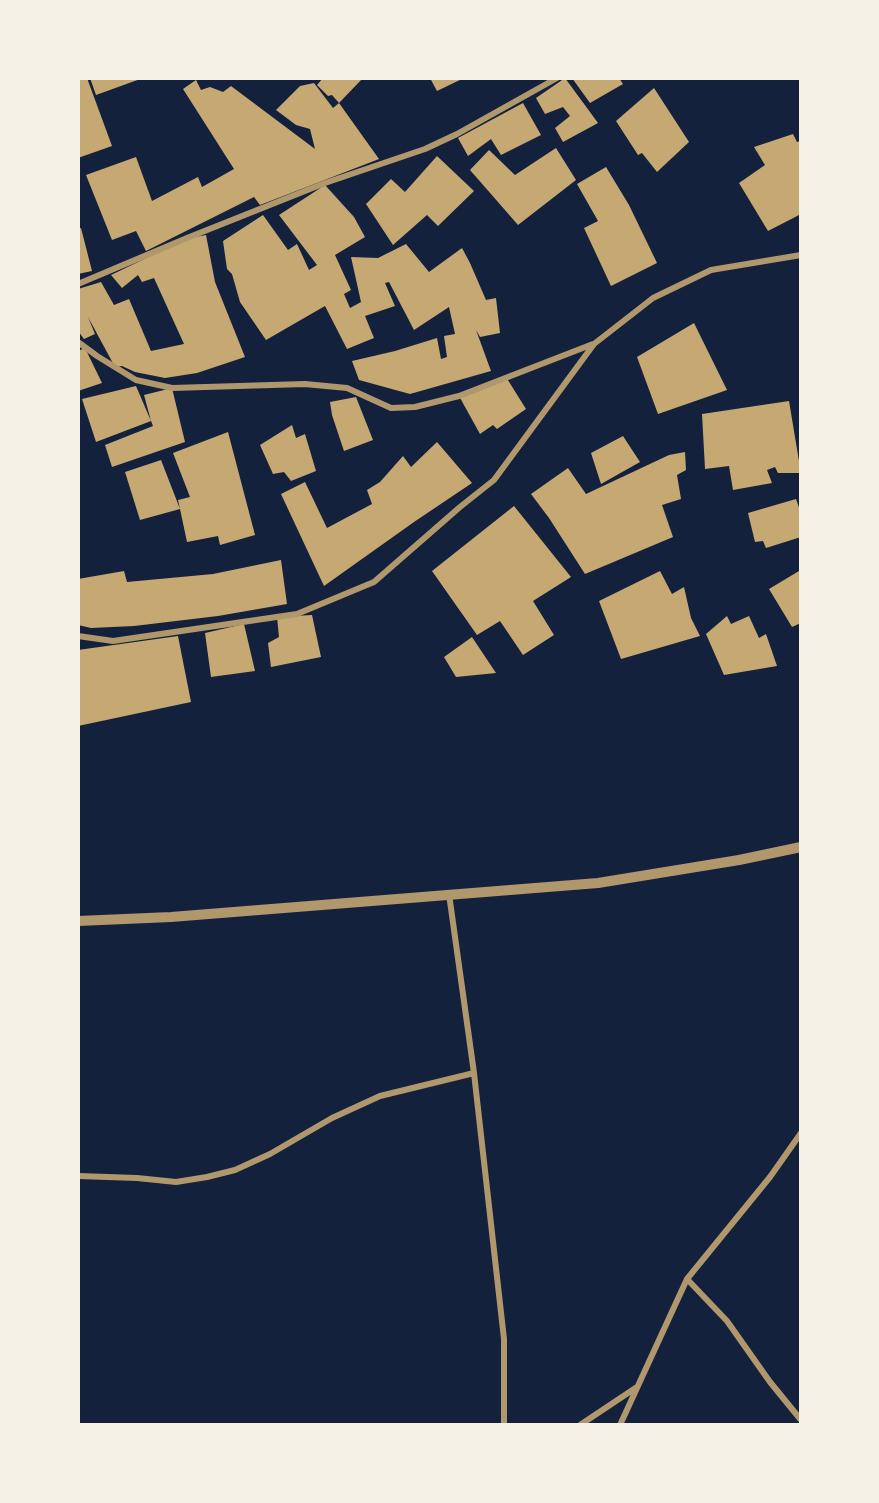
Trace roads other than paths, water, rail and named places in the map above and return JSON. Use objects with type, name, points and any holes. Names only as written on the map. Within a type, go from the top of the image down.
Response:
[{"type":"street","points":[[78,284],[187,237],[325,183],[425,149],[457,134],[557,78]]},
{"type":"street","points":[[78,636],[113,641],[297,614],[374,582],[494,480],[594,344],[653,298],[711,270],[801,255]]},
{"type":"street","points":[[78,342],[136,380],[172,388],[305,384],[347,388],[390,408],[415,407],[459,396],[594,344]]},
{"type":"street","points":[[78,921],[171,917],[598,883],[739,860],[801,847]]},
{"type":"street","points":[[449,894],[474,1073],[504,1339],[504,1425]]},
{"type":"street","points":[[78,1176],[176,1182],[236,1170],[270,1154],[332,1118],[380,1096],[474,1073]]},
{"type":"street","points":[[620,1425],[687,1279],[770,1177],[801,1133]]},
{"type":"street","points":[[687,1279],[728,1321],[770,1383],[801,1420]]},
{"type":"street","points":[[580,1425],[637,1386]]}]
